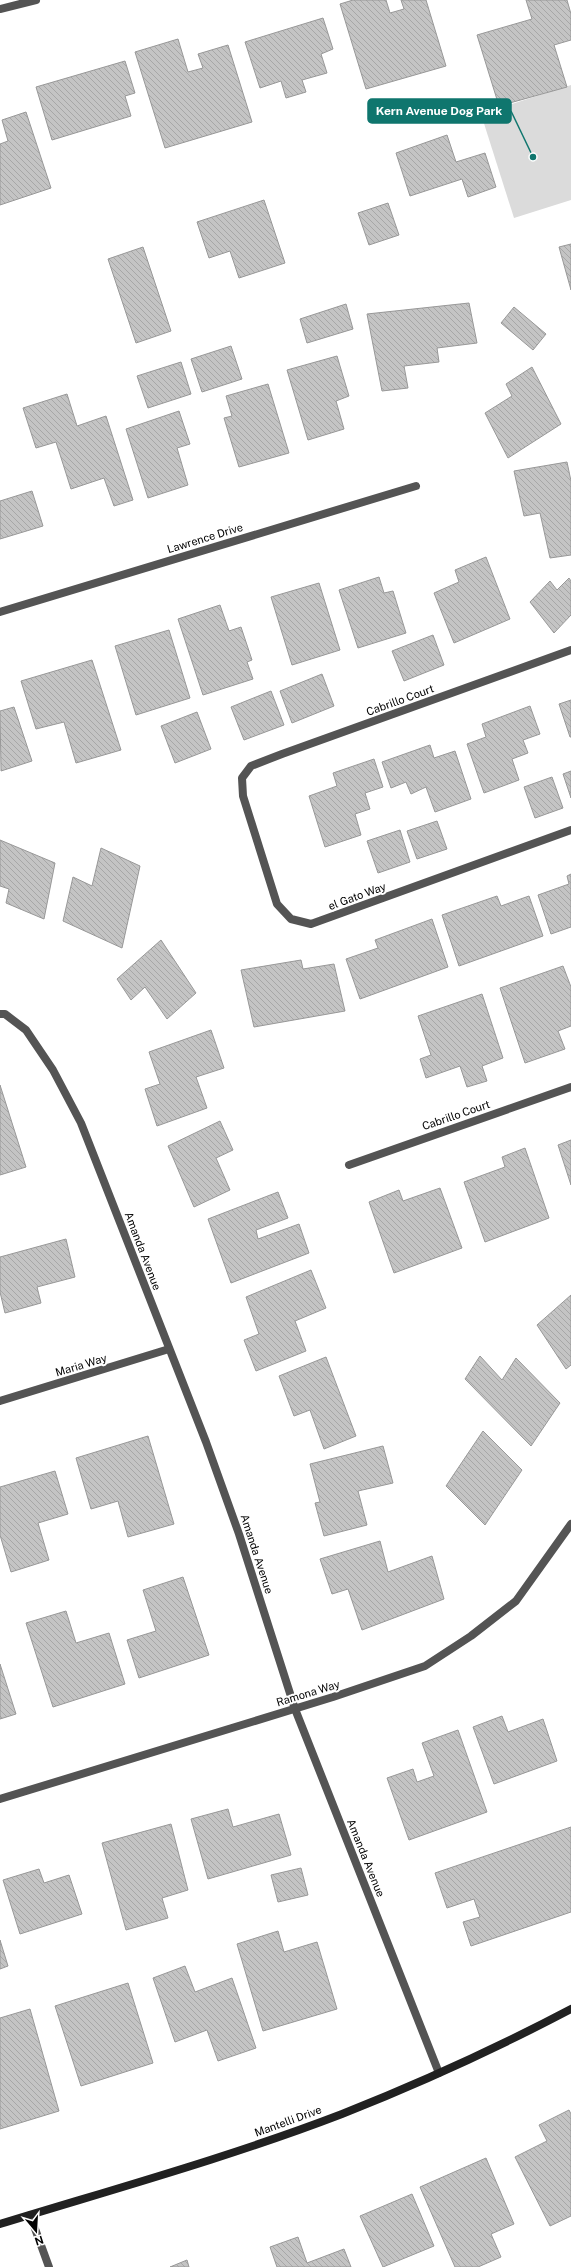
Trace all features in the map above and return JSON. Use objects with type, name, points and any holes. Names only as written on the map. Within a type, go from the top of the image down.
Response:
[{"type":"street","points":[[0,9],[36,0]]},
{"type":"street","name":"Lawrence Drive","points":[[0,612],[416,486]]},
{"type":"street","name":"Cabrillo Court","points":[[242,778],[251,766],[571,650]]},
{"type":"street","name":"el Gato Way","points":[[242,778],[244,796],[277,904],[292,919],[311,924],[571,830]]},
{"type":"street","name":"Amanda Avenue","points":[[0,1014],[5,1014],[26,1030],[53,1070],[82,1123],[206,1442],[239,1534],[295,1708],[439,2073]]},
{"type":"street","name":"Cabrillo Court","points":[[349,1165],[571,1087]]},
{"type":"street","name":"Maria Way","points":[[0,1401],[169,1349]]},
{"type":"street","name":"Ramona Way","points":[[0,1799],[426,1666],[471,1636],[516,1601],[571,1524]]},
{"type":"street","name":"Mantelli Drive","points":[[0,2224],[239,2151],[342,2114],[439,2073],[528,2032],[571,2009]]},
{"type":"street","points":[[30,2215],[49,2267]]},
{"type":"shaded area","points":[[571,85],[571,200],[514,218],[481,114]]},
{"type":"building","points":[[353,0],[386,0],[390,13],[404,9],[401,0],[426,0],[446,66],[366,89],[340,4]]},
{"type":"building","points":[[526,0],[567,0],[571,14],[571,40],[554,45],[567,87],[499,106],[477,35],[532,19]]},
{"type":"building","points":[[323,18],[333,49],[321,54],[327,73],[302,80],[306,92],[286,98],[281,81],[260,88],[245,42]]},
{"type":"building","points":[[178,39],[188,72],[203,68],[198,54],[228,45],[252,122],[165,148],[135,52]]},
{"type":"building","points":[[125,61],[135,93],[125,96],[131,116],[52,140],[36,87]]},
{"type":"building","points":[[26,112],[51,188],[0,205],[0,144],[8,141],[2,120]]},
{"type":"building","points":[[447,135],[456,162],[485,153],[496,187],[468,197],[462,179],[410,196],[396,153]]},
{"type":"building","points":[[264,200],[285,263],[239,278],[230,251],[209,258],[197,222]]},
{"type":"building","points":[[388,203],[399,235],[369,245],[358,213]]},
{"type":"building","points":[[571,244],[571,290],[559,247]]},
{"type":"building","points":[[143,247],[171,331],[136,343],[108,259]]},
{"type":"building","points":[[469,303],[477,343],[437,348],[439,362],[404,366],[408,388],[382,391],[367,314]]},
{"type":"building","points":[[346,304],[353,329],[307,343],[300,319]]},
{"type":"building","points":[[514,307],[546,334],[533,350],[501,323]]},
{"type":"building","points":[[231,346],[242,379],[202,392],[191,359]]},
{"type":"building","points":[[337,356],[349,396],[336,401],[344,429],[308,440],[287,370]]},
{"type":"building","points":[[181,362],[191,394],[148,408],[137,376]]},
{"type":"building","points":[[532,367],[561,424],[508,458],[485,413],[512,396],[506,384]]},
{"type":"building","points":[[268,384],[289,453],[239,467],[224,418],[232,416],[226,396]]},
{"type":"building","points":[[67,394],[77,426],[106,416],[133,500],[114,506],[104,478],[71,489],[56,442],[36,448],[23,408]]},
{"type":"building","points":[[179,411],[190,444],[177,448],[188,485],[148,498],[126,429]]},
{"type":"building","points":[[567,462],[571,481],[571,555],[550,558],[540,513],[524,516],[514,471]]},
{"type":"building","points":[[32,491],[43,526],[0,539],[0,501]]},
{"type":"building","points":[[486,557],[510,619],[454,643],[434,593],[459,582],[455,570]]},
{"type":"building","points":[[379,577],[384,593],[393,591],[406,633],[358,648],[339,590]]},
{"type":"building","points":[[569,578],[571,581],[571,615],[554,633],[530,602],[550,581],[557,590]]},
{"type":"building","points":[[319,583],[340,650],[292,665],[271,597]]},
{"type":"building","points":[[220,605],[229,631],[241,627],[252,660],[247,662],[253,679],[203,695],[178,619]]},
{"type":"building","points":[[169,630],[190,698],[136,715],[115,646]]},
{"type":"building","points":[[433,635],[444,665],[404,681],[392,651]]},
{"type":"building","points":[[92,660],[121,750],[76,763],[64,722],[36,729],[21,681]]},
{"type":"building","points":[[322,674],[334,706],[292,723],[280,691]]},
{"type":"building","points":[[271,691],[284,725],[244,740],[231,707]]},
{"type":"building","points":[[571,700],[571,737],[570,737],[559,704]]},
{"type":"building","points":[[530,706],[540,734],[523,740],[528,753],[512,759],[519,780],[484,793],[467,744],[486,737],[482,724]]},
{"type":"building","points":[[14,707],[32,761],[1,771],[0,711]]},
{"type":"building","points":[[197,712],[211,749],[175,763],[161,726]]},
{"type":"building","points":[[430,745],[434,758],[455,751],[471,799],[435,812],[426,787],[411,794],[406,782],[391,788],[382,762]]},
{"type":"building","points":[[374,759],[383,787],[365,793],[370,809],[355,814],[361,835],[325,847],[309,796],[337,786],[333,773]]},
{"type":"building","points":[[571,771],[571,798],[563,774]]},
{"type":"building","points":[[552,777],[563,808],[535,818],[524,787]]},
{"type":"building","points":[[437,821],[447,849],[417,859],[407,831]]},
{"type":"building","points":[[400,830],[410,862],[378,873],[367,841]]},
{"type":"building","points":[[0,840],[55,863],[44,919],[6,903],[9,889],[0,886]]},
{"type":"building","points":[[101,848],[140,866],[122,948],[63,921],[73,877],[92,886]]},
{"type":"building","points":[[571,874],[571,927],[551,934],[538,895],[569,884],[567,876]]},
{"type":"building","points":[[497,896],[501,906],[529,896],[543,936],[459,966],[442,915]]},
{"type":"building","points":[[432,919],[448,967],[360,999],[346,959],[378,948],[375,940]]},
{"type":"building","points":[[161,940],[196,993],[167,1019],[145,987],[131,1000],[117,979]]},
{"type":"building","points":[[301,960],[303,969],[334,964],[345,1011],[254,1027],[241,970]]},
{"type":"building","points":[[563,966],[571,987],[571,1026],[558,1031],[565,1049],[525,1063],[500,988]]},
{"type":"building","points":[[482,994],[503,1058],[482,1066],[487,1081],[467,1087],[460,1066],[426,1078],[420,1059],[431,1055],[418,1016]]},
{"type":"building","points":[[211,1030],[224,1068],[196,1077],[207,1108],[157,1126],[145,1089],[160,1084],[149,1052]]},
{"type":"building","points":[[0,1085],[26,1167],[0,1175]]},
{"type":"building","points":[[220,1121],[233,1150],[216,1158],[230,1190],[194,1207],[168,1146]]},
{"type":"building","points":[[571,1140],[571,1185],[558,1145]]},
{"type":"building","points":[[525,1148],[549,1218],[485,1242],[464,1182],[505,1167],[502,1157]]},
{"type":"building","points":[[440,1188],[462,1248],[394,1273],[369,1202],[399,1190],[403,1201]]},
{"type":"building","points":[[278,1192],[288,1218],[256,1230],[258,1239],[299,1224],[309,1253],[231,1283],[208,1219]]},
{"type":"building","points":[[66,1239],[75,1277],[37,1287],[41,1303],[5,1313],[0,1292],[0,1257]]},
{"type":"building","points":[[311,1270],[326,1308],[295,1321],[306,1351],[256,1371],[244,1340],[259,1334],[246,1297]]},
{"type":"building","points":[[571,1295],[571,1365],[566,1369],[537,1325]]},
{"type":"building","points":[[480,1356],[502,1380],[516,1358],[560,1403],[531,1446],[465,1379]]},
{"type":"building","points":[[326,1357],[356,1436],[324,1449],[310,1410],[294,1416],[279,1376]]},
{"type":"building","points":[[483,1431],[522,1470],[485,1525],[446,1486]]},
{"type":"building","points":[[148,1436],[174,1524],[128,1537],[118,1501],[91,1509],[76,1458]]},
{"type":"building","points":[[383,1446],[393,1483],[358,1491],[367,1525],[324,1536],[315,1503],[320,1502],[310,1464]]},
{"type":"building","points":[[55,1471],[68,1514],[38,1523],[49,1560],[11,1572],[0,1535],[0,1487]]},
{"type":"building","points":[[380,1541],[388,1572],[432,1556],[444,1599],[362,1630],[348,1589],[332,1594],[320,1559]]},
{"type":"building","points":[[183,1577],[209,1655],[139,1678],[127,1640],[156,1631],[143,1590]]},
{"type":"building","points":[[66,1611],[76,1643],[109,1633],[125,1684],[53,1707],[26,1623]]},
{"type":"building","points":[[0,1664],[16,1714],[0,1719]]},
{"type":"building","points":[[502,1716],[508,1732],[543,1719],[557,1761],[494,1784],[473,1727]]},
{"type":"building","points":[[458,1730],[487,1812],[409,1840],[387,1778],[413,1769],[417,1782],[434,1776],[422,1743]]},
{"type":"building","points":[[228,1809],[233,1827],[279,1814],[291,1855],[208,1879],[191,1819]]},
{"type":"building","points":[[171,1824],[188,1890],[162,1898],[168,1918],[126,1930],[102,1843]]},
{"type":"building","points":[[571,1827],[571,1912],[471,1946],[463,1922],[480,1917],[474,1899],[447,1908],[435,1873]]},
{"type":"building","points":[[301,1868],[308,1895],[278,1902],[271,1875]]},
{"type":"building","points":[[39,1869],[44,1883],[69,1875],[82,1914],[20,1934],[3,1880]]},
{"type":"building","points":[[278,1931],[284,1952],[317,1942],[337,2009],[263,2031],[237,1944]]},
{"type":"building","points":[[0,1940],[8,1966],[0,1969]]},
{"type":"building","points":[[185,1966],[195,1992],[232,1978],[256,2048],[218,2061],[207,2030],[175,2042],[153,1978]]},
{"type":"building","points":[[128,1983],[153,2063],[81,2086],[55,2006]]},
{"type":"building","points":[[30,2009],[59,2111],[0,2129],[0,2018]]},
{"type":"building","points":[[569,2110],[571,2114],[571,2216],[550,2226],[515,2157],[547,2141],[539,2125]]},
{"type":"building","points":[[486,2158],[514,2224],[491,2234],[501,2257],[478,2267],[455,2267],[420,2187]]},
{"type":"building","points":[[412,2194],[434,2246],[383,2267],[360,2216]]},
{"type":"building","points":[[298,2237],[307,2263],[344,2249],[351,2267],[277,2267],[270,2247]]},
{"type":"building","points":[[187,2260],[189,2267],[170,2267]]},
{"type":"place","name":"Kern Avenue Dog Park","points":[[533,157]]}]
